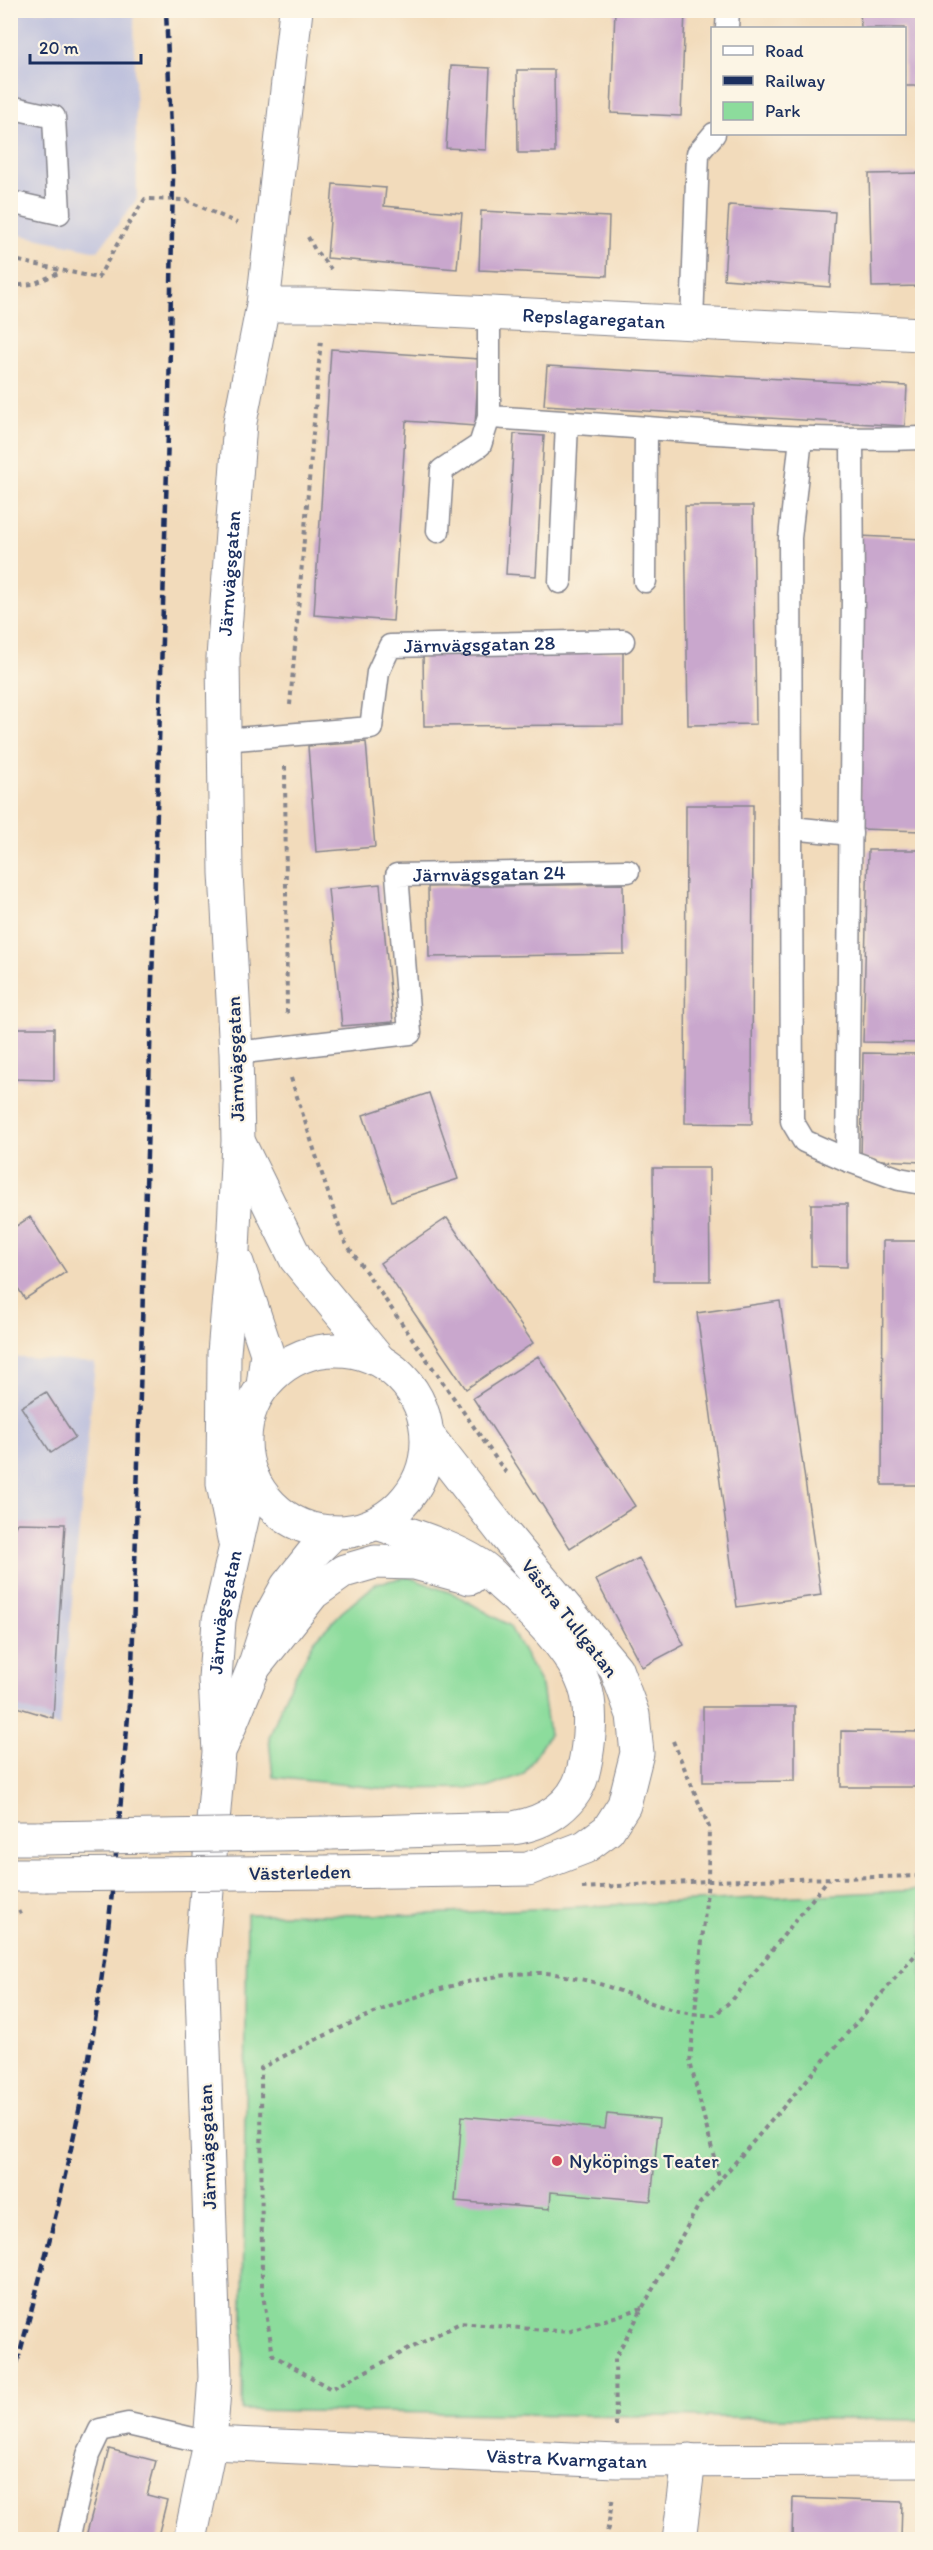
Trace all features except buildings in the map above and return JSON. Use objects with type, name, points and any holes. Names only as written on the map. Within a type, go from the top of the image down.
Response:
[{"type":"main road","name":"Järnvägsgatan","points":[[263,1386],[267,1353],[232,1250],[238,1141],[236,1053],[226,873],[223,658],[240,422],[263,305],[296,10]]},
{"type":"main road","name":"Repslagaregatan","points":[[263,305],[324,305],[922,334]]},
{"type":"main road","name":"Järnvägsgatan","points":[[238,1141],[296,1259],[379,1360]]},
{"type":"main road","points":[[232,1250],[224,1353],[223,1484],[235,1543]]},
{"type":"main road","name":"Västra Tullgatan","points":[[329,1350],[355,1351],[379,1360],[404,1379],[421,1406],[428,1436],[425,1462],[415,1487],[399,1508],[377,1523],[356,1530],[334,1532],[308,1528],[285,1516],[266,1499],[252,1476],[246,1454],[245,1430],[251,1407],[263,1386],[281,1368],[304,1355],[329,1350]]},
{"type":"main road","name":"Västra Tullgatan","points":[[428,1436],[505,1535],[616,1669],[633,1715],[637,1753],[624,1805],[608,1830],[585,1847]]},
{"type":"main road","name":"Järnvägsgatan","points":[[190,2540],[210,2443],[215,2377],[201,1960],[219,1752],[215,1679],[219,1620],[252,1476]]},
{"type":"main road","name":"Västra Tullgatan","points":[[377,1523],[428,1541],[479,1564],[558,1639],[585,1688],[589,1727],[583,1777],[571,1798],[555,1814]]},
{"type":"main road","name":"Järnvägsgatan","points":[[219,1752],[254,1667],[270,1617],[287,1586],[314,1551],[334,1532]]},
{"type":"main road","points":[[254,1667],[314,1593],[344,1571],[375,1562],[415,1563],[456,1573],[513,1594]]},
{"type":"main road","name":"Västerleden","points":[[25,1838],[513,1828],[532,1825],[555,1814]]},
{"type":"main road","name":"Västerleden","points":[[10,1875],[528,1869],[585,1847]]},
{"type":"main road","name":"Västra Kvarngatan","points":[[210,2443],[617,2461],[922,2460]]},
{"type":"main road","points":[[679,2540],[689,2460]]},
{"type":"lane","points":[[727,27],[728,10]]},
{"type":"lane","points":[[10,107],[54,117],[59,213],[10,202]]},
{"type":"lane","points":[[692,323],[698,153],[713,135]]},
{"type":"lane","points":[[438,531],[442,470],[480,445],[489,417],[489,313]]},
{"type":"lane","points":[[489,417],[646,430],[852,441],[922,438]]},
{"type":"lane","points":[[560,582],[567,423]]},
{"type":"lane","points":[[645,581],[646,430]]},
{"type":"lane","points":[[801,438],[790,538],[792,1121],[804,1141],[899,1179],[922,1184]]},
{"type":"lane","points":[[847,1160],[852,441]]},
{"type":"lane","name":"Järnvägsgatan 28","points":[[224,740],[371,728],[378,672],[390,646],[623,641]]},
{"type":"lane","points":[[791,828],[851,834]]},
{"type":"lane","name":"Järnvägsgatan 24","points":[[236,1053],[410,1033],[397,875],[628,872]]},
{"type":"lane","points":[[68,2540],[88,2455],[100,2430],[128,2424],[210,2443]]},
{"type":"path","points":[[10,259],[98,278],[145,199],[186,200],[240,224]]},
{"type":"path","points":[[10,286],[33,284],[63,271]]},
{"type":"path","points":[[324,305],[284,778],[287,1066],[343,1239],[447,1389]]},
{"type":"path","points":[[709,1827],[708,1881],[690,2062],[720,2181]]},
{"type":"path","points":[[708,1881],[922,1876]]},
{"type":"path","points":[[642,2308],[568,2332],[460,2323],[331,2389],[273,2355],[262,2289],[261,2068],[395,2002],[484,1979],[545,1973],[589,1981],[695,2016],[715,2015],[734,1998],[829,1878]]},
{"type":"path","points":[[606,2540],[617,2461],[615,2358],[700,2203],[917,1953],[922,1943]]},
{"type":"shaded area","points":[[11,11],[134,11],[137,199],[98,251],[11,233]]},
{"type":"shaded area","points":[[10,1357],[95,1363],[60,1727],[11,1713]]},
{"type":"green space","points":[[408,1577],[454,1594],[509,1625],[542,1686],[549,1734],[524,1774],[487,1788],[387,1789],[273,1777],[269,1738],[287,1691],[314,1641],[342,1612],[377,1583]]},
{"type":"green space","points":[[922,1890],[922,2420],[242,2410],[247,1914],[406,1915]]},
{"type":"railway","points":[[10,2389],[58,2206],[87,2067],[102,1977],[112,1889],[132,1668],[169,399],[173,176],[166,10]]},
{"type":"place","name":"Nyköpings Teater","points":[[557,2161]]}]
